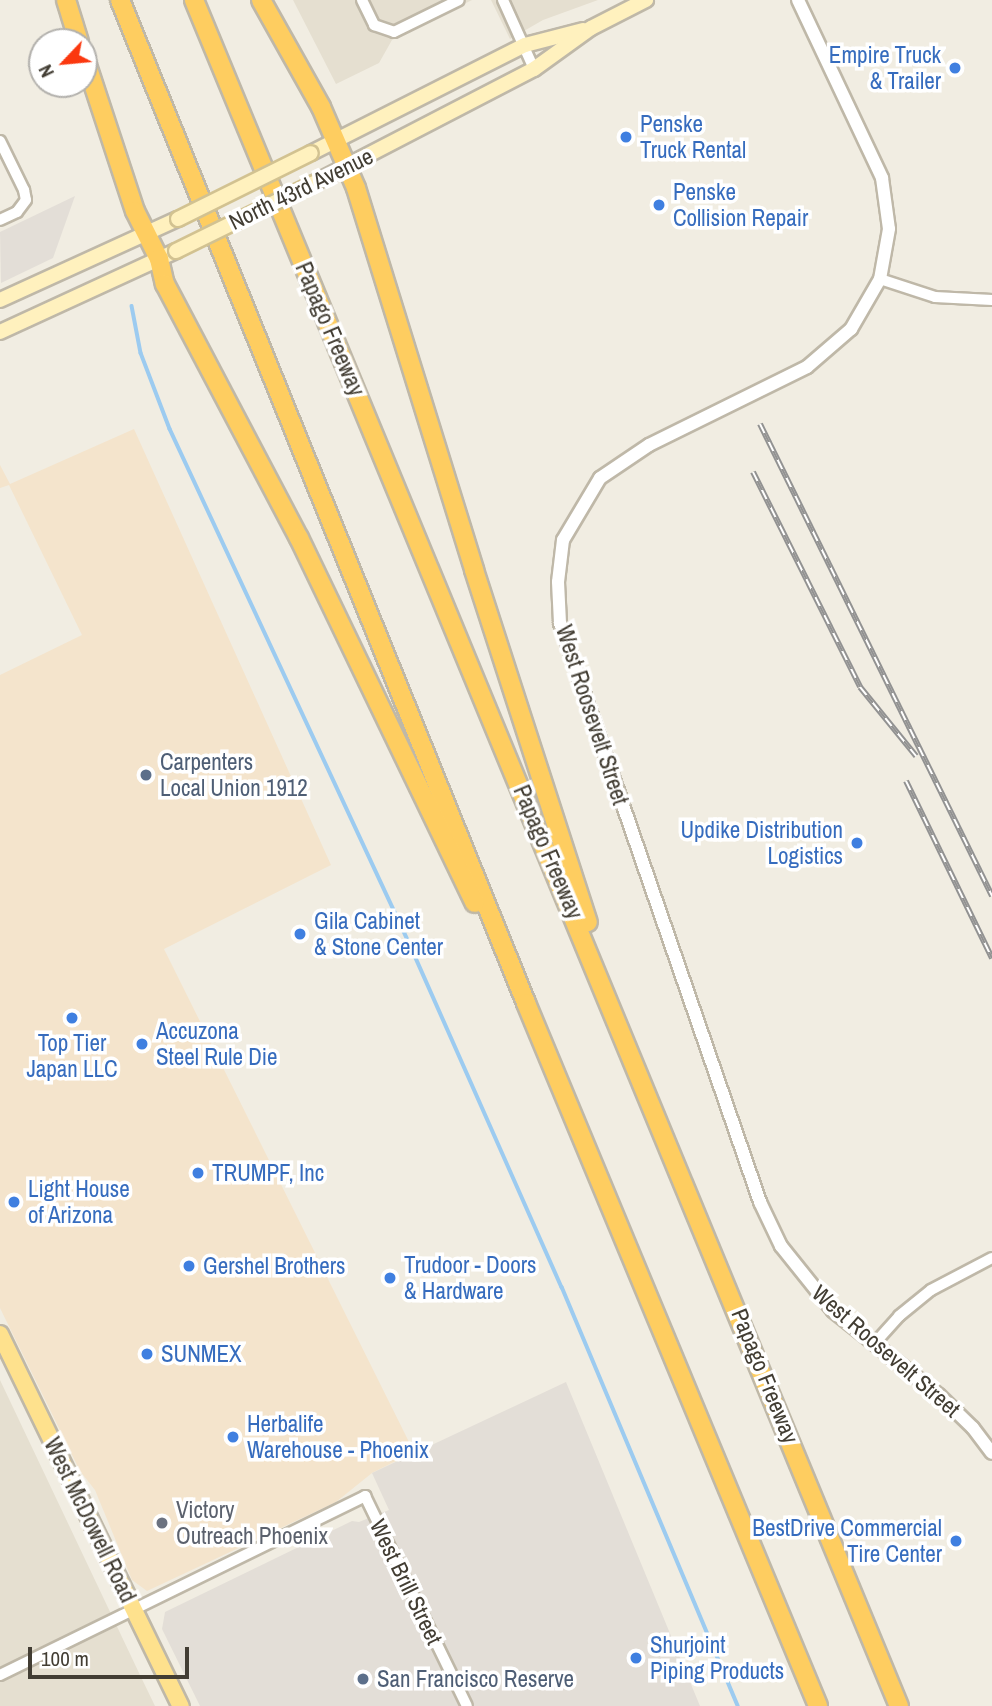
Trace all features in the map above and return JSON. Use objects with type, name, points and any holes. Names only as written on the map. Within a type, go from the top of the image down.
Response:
[{"type":"highway","points":[[66,0],[75,28]]},
{"type":"highway","points":[[120,0],[526,1003],[818,1706]]},
{"type":"highway","name":"Papago Freeway","points":[[194,0],[899,1706]]},
{"type":"highway","points":[[261,0],[348,166],[619,1023]]},
{"type":"highway","points":[[98,98],[135,211],[155,229],[165,284],[299,538],[443,842],[526,1003]]},
{"type":"highway","points":[[852,1587],[908,1706]]},
{"type":"highway","points":[[781,1619],[810,1706]]},
{"type":"main road","name":"North 43rd Avenue","points":[[0,332],[176,251],[348,166],[534,69],[591,28],[646,0]]},
{"type":"main road","name":"North 43rd Avenue","points":[[0,300],[155,229],[526,45],[591,28]]},
{"type":"main road","name":"West McDowell Road","points":[[0,1334],[181,1706]]},
{"type":"street","points":[[362,0],[372,20],[381,29],[394,32],[459,0]]},
{"type":"street","points":[[503,0],[526,45],[534,69]]},
{"type":"street","name":"West Roosevelt Street","points":[[798,0],[882,178],[889,229],[880,279],[851,329],[807,367],[649,445],[600,478],[563,540],[558,600],[560,623],[760,1202],[781,1246],[833,1311],[956,1410],[992,1453]]},
{"type":"street","points":[[0,141],[24,190],[26,200],[17,212],[0,220]]},
{"type":"street","points":[[880,279],[935,297],[992,300]]},
{"type":"street","points":[[874,1344],[899,1316],[931,1290],[992,1258]]},
{"type":"street","name":"West Brill Street","points":[[135,1611],[365,1496],[467,1706]]},
{"type":"street","points":[[0,1675],[135,1611]]},
{"type":"shaded area","points":[[293,0],[472,0],[392,40],[379,63],[336,84]]},
{"type":"shaded area","points":[[491,0],[598,0],[543,20],[510,39]]},
{"type":"shaded area","points":[[75,196],[53,258],[1,283],[0,232]]},
{"type":"shaded area","points":[[134,429],[331,865],[164,949],[414,1452],[372,1473],[336,1502],[147,1591],[132,1580],[95,1490],[80,1471],[0,1308],[0,675],[82,635],[9,485],[0,488],[0,465],[10,484]]},
{"type":"shaded area","points":[[0,1380],[140,1675],[155,1706],[0,1706]]},
{"type":"shaded area","points":[[566,1382],[700,1706],[200,1706],[162,1629],[165,1612],[352,1521],[359,1522],[389,1510],[372,1473]]},
{"type":"waterway","points":[[132,306],[141,353],[170,429],[408,940],[562,1287],[738,1706]]},
{"type":"railway","points":[[760,424],[992,896]]},
{"type":"railway","points":[[753,472],[860,687],[916,756]]},
{"type":"railway","points":[[906,781],[992,958]]},
{"type":"place","name":"Empire Truck & Trailer","points":[[955,68]]},
{"type":"place","name":"Penske Truck Rental","points":[[626,137]]},
{"type":"place","name":"Penske Collision Repair","points":[[659,205]]},
{"type":"place","name":"Carpenters Local Union 1912","points":[[146,775]]},
{"type":"place","name":"Updike Distribution Logistics","points":[[857,843]]},
{"type":"place","name":"Gila Cabinet & Stone Center","points":[[300,934]]},
{"type":"place","name":"Top Tier Japan LLC","points":[[72,1018]]},
{"type":"place","name":"Accuzona Steel Rule Die","points":[[142,1044]]},
{"type":"place","name":"TRUMPF, Inc","points":[[198,1173]]},
{"type":"place","name":"Light House of Arizona","points":[[14,1202]]},
{"type":"place","name":"Gershel Brothers","points":[[189,1266]]},
{"type":"place","name":"Trudoor - Doors & Hardware","points":[[390,1278]]},
{"type":"place","name":"SUNMEX","points":[[147,1354]]},
{"type":"place","name":"Herbalife Warehouse - Phoenix","points":[[233,1437]]},
{"type":"place","name":"Victory Outreach Phoenix","points":[[162,1523]]},
{"type":"place","name":"BestDrive Commercial Tire Center","points":[[956,1541]]},
{"type":"place","name":"Shurjoint Piping Products","points":[[636,1658]]},
{"type":"place","name":"San Francisco Reserve","points":[[363,1679]]}]
